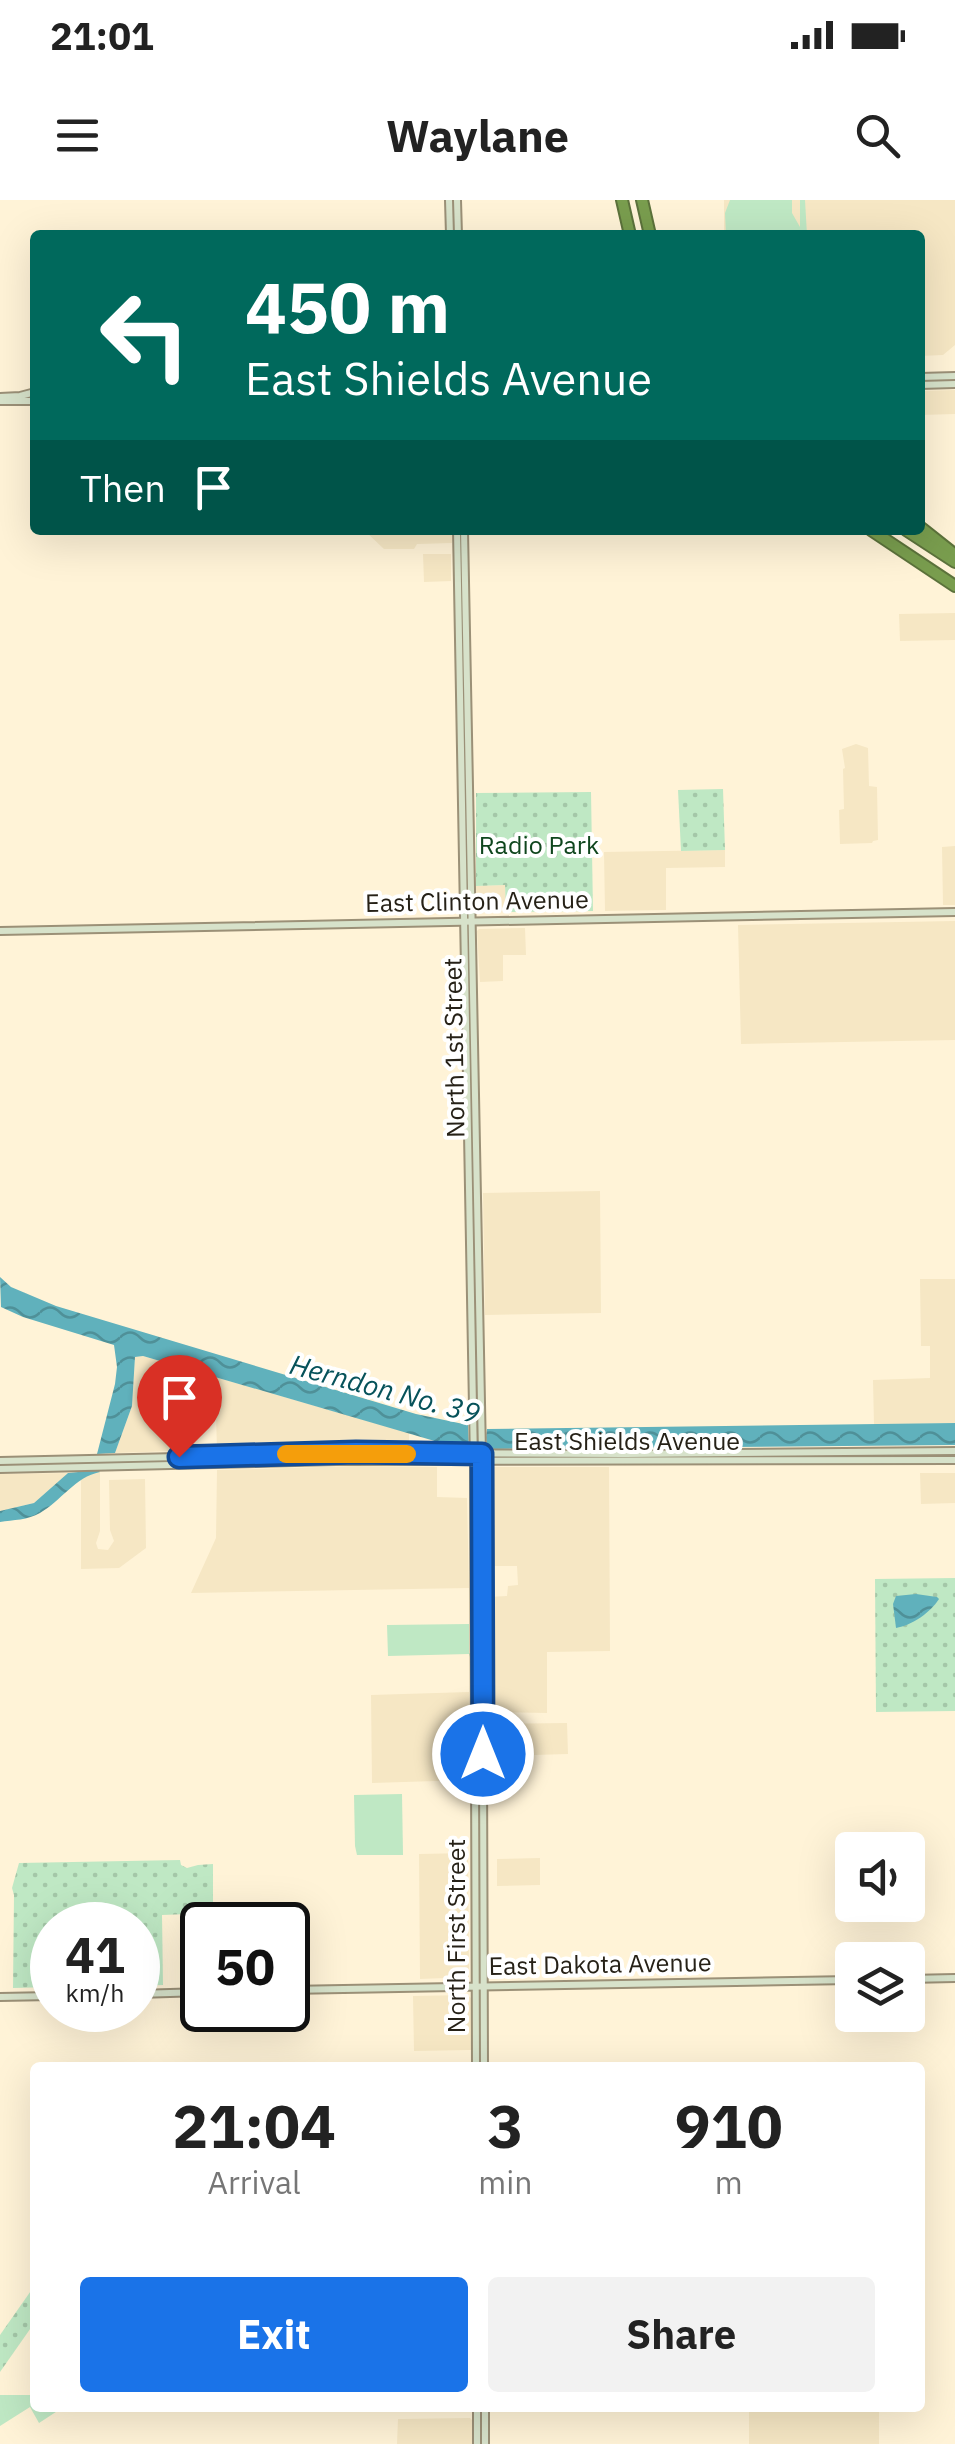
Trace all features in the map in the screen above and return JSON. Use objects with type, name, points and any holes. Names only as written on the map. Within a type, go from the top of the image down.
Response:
[{"type":"highway","points":[[620,200],[626,230]]},
{"type":"highway","points":[[642,200],[649,230]]},
{"type":"highway","points":[[925,531],[955,558]]},
{"type":"highway","points":[[869,535],[950,582]]},
{"type":"highway","points":[[878,535],[950,582]]},
{"type":"highway","points":[[915,535],[955,558]]},
{"type":"main road","points":[[449,200],[450,230]]},
{"type":"main road","points":[[458,200],[458,230]]},
{"type":"main road","points":[[925,377],[955,376]]},
{"type":"main road","points":[[925,385],[955,384]]},
{"type":"main road","points":[[0,397],[30,393]]},
{"type":"main road","points":[[0,397],[30,400]]},
{"type":"main road","name":"North 1st Street","points":[[460,535],[465,999],[472,1337],[478,1434]]},
{"type":"main road","name":"East Clinton Avenue","points":[[0,931],[955,912]]},
{"type":"main road","name":"North 1st Street","points":[[467,921],[473,988],[478,1453]]},
{"type":"main road","points":[[465,999],[473,988]]},
{"type":"main road","points":[[472,1337],[480,1381]]},
{"type":"main road","points":[[914,1461],[920,1455],[955,1451]]},
{"type":"main road","name":"East Shields Avenue","points":[[0,1469],[336,1461],[478,1453],[955,1451]]},
{"type":"main road","name":"East Shields Avenue","points":[[0,1461],[356,1452],[955,1460]]},
{"type":"main road","name":"North First Street","points":[[478,1453],[474,1550],[484,2062]]},
{"type":"main road","name":"North First Street","points":[[476,2062],[482,1579],[478,1453]]},
{"type":"main road","points":[[48,1468],[90,1458]]},
{"type":"main road","points":[[105,1466],[126,1458]]},
{"type":"main road","points":[[474,1550],[482,1579]]},
{"type":"main road","points":[[925,1979],[955,1978]]},
{"type":"main road","name":"East Dakota Avenue","points":[[310,1990],[835,1980]]},
{"type":"main road","points":[[0,1996],[30,1996]]},
{"type":"main road","points":[[477,2412],[478,2444]]},
{"type":"main road","points":[[485,2412],[486,2444]]},
{"type":"shaded area","points":[[724,200],[955,200],[955,345],[943,355],[925,356],[925,230],[724,230]]},
{"type":"shaded area","points":[[955,390],[955,414],[925,415],[925,391]]},
{"type":"shaded area","points":[[369,535],[452,535],[452,543],[384,549]]},
{"type":"shaded area","points":[[423,554],[451,554],[451,581],[424,582]]},
{"type":"shaded area","points":[[955,613],[955,640],[900,641],[899,614]]},
{"type":"shaded area","points":[[856,744],[868,748],[869,786],[877,787],[878,840],[840,844],[839,810],[844,809],[845,768],[842,749]]},
{"type":"shaded area","points":[[955,846],[955,905],[943,905],[942,847]]},
{"type":"shaded area","points":[[725,850],[725,867],[666,868],[666,910],[605,911],[604,852]]},
{"type":"shaded area","points":[[505,885],[506,912],[479,913],[476,886]]},
{"type":"shaded area","points":[[955,921],[955,1040],[741,1044],[738,925]]},
{"type":"shaded area","points":[[525,928],[526,955],[503,955],[503,981],[480,982],[477,931]]},
{"type":"shaded area","points":[[600,1191],[601,1313],[485,1315],[483,1193]]},
{"type":"shaded area","points":[[920,1279],[955,1279],[955,1423],[874,1425],[873,1380],[930,1378],[930,1346],[921,1346]]},
{"type":"shaded area","points":[[135,1357],[171,1364],[174,1451],[115,1453],[132,1406]]},
{"type":"shaded area","points":[[215,1377],[409,1433],[409,1447],[217,1450]]},
{"type":"shaded area","points":[[437,1467],[437,1497],[467,1498],[469,1588],[191,1593],[216,1538],[217,1470]]},
{"type":"shaded area","points":[[489,1467],[609,1467],[610,1651],[547,1652],[547,1713],[488,1712],[488,1597],[507,1596],[508,1586],[518,1585],[517,1566],[487,1566]]},
{"type":"shaded area","points":[[100,1472],[98,1549],[108,1550],[114,1541],[110,1530],[109,1480],[145,1479],[146,1548],[119,1568],[81,1569],[81,1480]]},
{"type":"shaded area","points":[[68,1473],[34,1503],[0,1511],[0,1474]]},
{"type":"shaded area","points":[[920,1473],[955,1473],[955,1503],[921,1504]]},
{"type":"shaded area","points":[[469,1692],[468,1780],[372,1783],[371,1695]]},
{"type":"shaded area","points":[[567,1723],[568,1754],[496,1756],[497,1724]]},
{"type":"shaded area","points":[[468,1853],[469,1977],[420,1979],[419,1854]]},
{"type":"shaded area","points":[[540,1858],[540,1885],[497,1886],[497,1859]]},
{"type":"shaded area","points":[[413,1996],[471,1998],[471,2050],[414,2051]]},
{"type":"shaded area","points":[[749,2412],[879,2412],[879,2444],[749,2444]]},
{"type":"shaded area","points":[[470,2418],[472,2444],[397,2444],[398,2419]]},
{"type":"green space","points":[[730,200],[792,200],[792,213],[800,227],[800,200],[805,200],[807,230],[726,230],[725,213]]},
{"type":"green space","points":[[723,789],[725,850],[681,851],[678,790]]},
{"type":"green space","name":"Radio Park","points":[[591,792],[593,911],[506,912],[505,885],[476,886],[476,793]]},
{"type":"green space","points":[[955,1578],[955,1711],[876,1712],[875,1579]]},
{"type":"green space","points":[[469,1624],[471,1660],[469,1654],[388,1656],[387,1625]]},
{"type":"green space","points":[[402,1794],[403,1855],[357,1855],[354,1795]]},
{"type":"green space","points":[[180,1860],[187,1868],[213,1864],[213,1902],[180,1902],[180,1914],[162,1915],[160,1985],[160,1902],[30,1902],[30,1988],[13,1988],[12,1888],[19,1863]]},
{"type":"green space","points":[[30,2292],[30,2329],[0,2372],[0,2335]]},
{"type":"green space","points":[[0,2395],[30,2395],[30,2407],[0,2426]]},
{"type":"green space","points":[[33,2412],[56,2412],[39,2423]]},
{"type":"water","points":[[0,1277],[11,1287],[56,1306],[416,1414],[468,1425],[469,1447],[439,1447],[438,1442],[143,1356],[135,1357],[132,1406],[115,1453],[97,1454],[115,1384],[114,1345],[1,1307]]},
{"type":"water","points":[[955,1423],[955,1445],[490,1449],[486,1440],[487,1429]]},
{"type":"water","points":[[98,1470],[40,1513],[0,1522],[0,1511],[34,1503],[68,1473]]},
{"type":"water","points":[[916,1594],[939,1599],[920,1618],[896,1628],[896,1596]]},
{"type":"slow traffic","points":[[286,1454],[407,1454]]},
{"type":"route","points":[[179,1457],[356,1452],[482,1454],[483,1754]]},
{"type":"water label","name":"Herndon No. 39","points":[[385,1389]]}]
